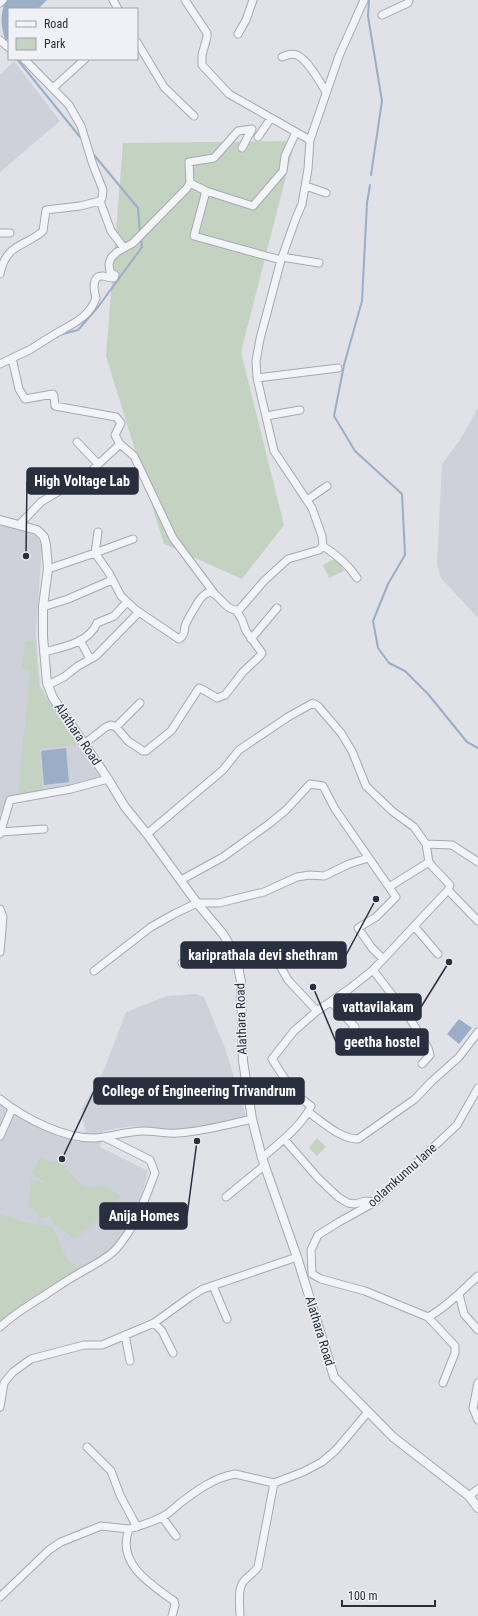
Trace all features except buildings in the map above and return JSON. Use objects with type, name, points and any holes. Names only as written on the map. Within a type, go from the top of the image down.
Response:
[{"type":"street","points":[[0,4],[3,0]]},
{"type":"street","points":[[186,0],[207,37],[201,59],[202,65],[229,94],[310,140]]},
{"type":"street","points":[[238,34],[246,20],[253,0]]},
{"type":"street","points":[[323,546],[322,536],[312,508],[274,451],[257,378],[256,361],[260,339],[281,258],[302,204],[306,186],[310,140],[339,56],[364,0]]},
{"type":"street","points":[[382,16],[408,3],[409,0]]},
{"type":"street","points":[[0,40],[8,47]]},
{"type":"street","points":[[138,44],[164,87],[194,116]]},
{"type":"street","points":[[282,57],[292,54],[303,59],[326,92]]},
{"type":"street","points":[[25,60],[69,105],[81,126],[93,165],[103,190],[102,198],[100,200],[111,231],[124,248]]},
{"type":"street","points":[[53,88],[84,60]]},
{"type":"street","points":[[258,137],[271,118]]},
{"type":"street","points":[[0,364],[29,350],[81,319],[93,306],[96,298],[94,283],[96,278],[101,276],[114,278],[115,275],[110,272],[108,264],[111,258],[144,232],[187,188],[190,183],[189,162],[214,158],[238,131],[252,129],[242,148]]},
{"type":"street","points":[[190,183],[206,191],[253,206],[283,172],[285,156],[296,132]]},
{"type":"street","points":[[306,186],[326,193]]},
{"type":"street","points":[[206,191],[194,236],[281,258],[319,263]]},
{"type":"street","points":[[0,274],[2,267],[13,249],[43,231],[45,211],[80,206],[100,200]]},
{"type":"street","points":[[0,233],[10,233]]},
{"type":"street","points":[[12,358],[20,389],[25,399],[53,394],[56,406],[116,417],[121,423],[115,435],[120,444],[134,456],[173,538],[214,593],[228,606],[236,610],[242,620],[246,632],[262,653],[243,672],[225,695],[217,698],[199,688],[171,731],[148,750],[143,751],[128,741],[116,727],[111,725],[106,727],[84,744]]},
{"type":"street","points":[[257,378],[338,368]]},
{"type":"street","points":[[266,416],[300,410]]},
{"type":"street","points":[[77,442],[98,464]]},
{"type":"street","points":[[20,524],[41,502],[88,474],[120,444]]},
{"type":"street","points":[[307,500],[327,486]]},
{"type":"street","name":"Alathara Road","points":[[0,520],[20,524],[37,530],[44,537],[48,553],[48,569],[43,607],[44,652],[48,685],[53,698],[108,779],[125,807],[148,834],[197,903],[223,934],[236,956],[241,982],[243,1061],[252,1119],[264,1161],[297,1257],[334,1377],[393,1437],[469,1496],[478,1508]]},
{"type":"street","points":[[98,532],[95,553],[121,596],[139,612],[179,639],[184,634],[186,625],[202,597],[208,593],[214,593]]},
{"type":"street","points":[[48,569],[133,539]]},
{"type":"street","points":[[323,546],[333,552],[350,567],[357,578]]},
{"type":"street","points":[[236,610],[242,608],[264,581],[288,559],[294,556],[319,550],[323,546]]},
{"type":"street","points":[[43,607],[68,599],[112,580]]},
{"type":"street","points":[[44,652],[75,643],[80,640],[94,631],[97,623],[114,616],[127,602]]},
{"type":"street","points":[[251,639],[277,608]]},
{"type":"street","points":[[48,685],[64,677],[78,666],[96,656],[139,612]]},
{"type":"street","points":[[80,640],[90,659]]},
{"type":"street","points":[[116,727],[140,703]]},
{"type":"street","points":[[148,834],[223,770],[239,750],[288,716],[314,703],[341,733],[352,751],[366,786],[392,811],[414,827],[426,844],[429,862],[450,885],[448,890],[373,970],[349,990],[317,1011],[294,1031],[272,1059],[294,1093],[311,1106],[308,1112],[264,1161],[226,1197]]},
{"type":"street","points":[[44,829],[0,833],[10,800],[71,789],[108,779]]},
{"type":"street","points":[[181,880],[224,857],[269,824],[286,810],[310,784],[323,786],[335,809],[396,897],[376,917],[358,928],[372,948],[383,959]]},
{"type":"street","points":[[426,844],[452,845],[478,862]]},
{"type":"street","points":[[94,971],[151,927],[197,903],[219,903],[264,892],[298,877],[310,875],[324,876],[349,864],[368,858]]},
{"type":"street","points":[[389,887],[429,862]]},
{"type":"street","points":[[448,890],[478,921]]},
{"type":"street","points":[[0,909],[3,917],[0,952]]},
{"type":"street","points":[[414,926],[438,954]]},
{"type":"street","points":[[270,948],[288,980],[317,1011]]},
{"type":"street","points":[[182,963],[189,961],[237,962]]},
{"type":"street","points":[[373,970],[409,1017],[428,1048],[430,1055],[422,1064]]},
{"type":"street","points":[[331,1002],[355,1027],[350,1032]]},
{"type":"street","points":[[308,1112],[343,1136],[351,1139],[358,1139],[415,1099],[459,1057],[478,1032]]},
{"type":"street","name":"oolamkunnu lane","points":[[428,1317],[365,1291],[317,1278],[312,1274],[311,1270],[311,1250],[318,1235],[375,1202],[457,1126],[478,1088]]},
{"type":"street","points":[[0,1099],[12,1109],[32,1121],[75,1136],[94,1138],[127,1132],[144,1131],[177,1133],[252,1119]]},
{"type":"street","points":[[0,1136],[12,1109]]},
{"type":"street","points":[[0,1327],[11,1317],[99,1262],[115,1250],[125,1238],[133,1224],[147,1195],[155,1173],[150,1160],[104,1137]]},
{"type":"street","points":[[284,1139],[318,1178],[338,1197],[348,1203],[354,1204],[366,1201],[375,1202]]},
{"type":"street","points":[[0,1407],[4,1383],[13,1372],[31,1359],[84,1345],[102,1345],[154,1323],[190,1297],[213,1286],[297,1257]]},
{"type":"street","points":[[443,1383],[455,1352],[455,1346],[428,1317],[459,1294],[478,1276]]},
{"type":"street","points":[[213,1286],[227,1319]]},
{"type":"street","points":[[459,1294],[464,1314],[478,1330]]},
{"type":"street","points":[[154,1323],[162,1331],[173,1353]]},
{"type":"street","points":[[125,1335],[130,1361]]},
{"type":"street","points":[[478,1383],[473,1408],[478,1420]]},
{"type":"street","points":[[0,1597],[49,1550],[61,1542],[101,1526],[129,1529],[155,1521],[201,1487],[229,1475],[235,1474],[274,1483],[322,1462],[336,1450],[368,1412]]},
{"type":"street","points":[[87,1447],[111,1471],[120,1496],[137,1526]]},
{"type":"street","points":[[240,1616],[240,1586],[254,1573],[258,1567],[274,1483]]},
{"type":"street","points":[[469,1496],[478,1489]]},
{"type":"street","points":[[162,1517],[176,1536]]},
{"type":"street","points":[[129,1529],[126,1538],[126,1546],[133,1566],[143,1578],[174,1601],[175,1605],[172,1616]]},
{"type":"shaded area","points":[[14,61],[60,121],[0,172],[0,75]]},
{"type":"shaded area","points":[[478,408],[478,618],[441,578],[437,564],[442,464],[460,440]]},
{"type":"shaded area","points":[[0,525],[26,530],[36,536],[42,545],[36,634],[40,686],[101,778],[46,793],[8,798],[0,815]]},
{"type":"shaded area","points":[[196,994],[204,997],[225,1048],[246,1117],[183,1130],[133,1126],[103,1131],[100,1147],[148,1171],[140,1201],[122,1237],[104,1255],[6,1316],[0,1322],[0,1095],[35,1119],[72,1131],[86,1132],[82,1108],[104,1070],[126,1012],[167,996]]},
{"type":"green space","points":[[295,141],[241,352],[284,525],[242,579],[164,544],[106,356],[123,143]]},
{"type":"green space","points":[[338,557],[344,571],[329,578],[323,565]]},
{"type":"green space","points":[[35,641],[39,687],[77,745],[39,749],[43,791],[18,793],[30,673],[22,667],[25,642]]},
{"type":"green space","points":[[317,1138],[326,1147],[317,1156],[309,1148]]},
{"type":"green space","points":[[41,1157],[49,1161],[61,1162],[80,1183],[88,1187],[103,1186],[121,1196],[111,1211],[99,1218],[74,1239],[52,1222],[50,1216],[38,1219],[37,1214],[28,1205],[31,1185],[28,1182],[33,1180],[48,1184],[31,1174]]},
{"type":"green space","points":[[0,1214],[27,1223],[52,1227],[68,1260],[79,1270],[6,1316],[0,1322]]},
{"type":"water","points":[[6,0],[47,0],[39,8],[8,8],[8,39],[6,41],[3,31],[3,10]]},
{"type":"water","points":[[66,748],[69,782],[44,785],[41,751]]},
{"type":"water","points":[[459,1019],[472,1028],[459,1044],[447,1034]]},
{"type":"waterway","points":[[369,0],[368,16],[382,101],[371,175]]},
{"type":"waterway","points":[[18,60],[80,137]]},
{"type":"waterway","points":[[94,155],[138,208],[140,234]]},
{"type":"waterway","points":[[370,185],[367,203],[362,301],[344,365],[334,416],[355,451],[402,494],[405,555],[388,584],[373,621],[378,648],[389,663],[405,671],[428,694],[467,742],[478,748]]},
{"type":"waterway","points":[[59,335],[78,330],[98,307],[142,247],[141,238]]},
{"type":"place","name":"High Voltage Lab","points":[[26,556]]},
{"type":"place","name":"kariprathala devi shethram","points":[[376,899]]},
{"type":"place","name":"vattavilakam","points":[[449,962]]},
{"type":"place","name":"geetha hostel","points":[[313,987]]},
{"type":"place","name":"Anija Homes","points":[[197,1141]]},
{"type":"place","name":"College of Engineering Trivandrum","points":[[62,1159]]}]
